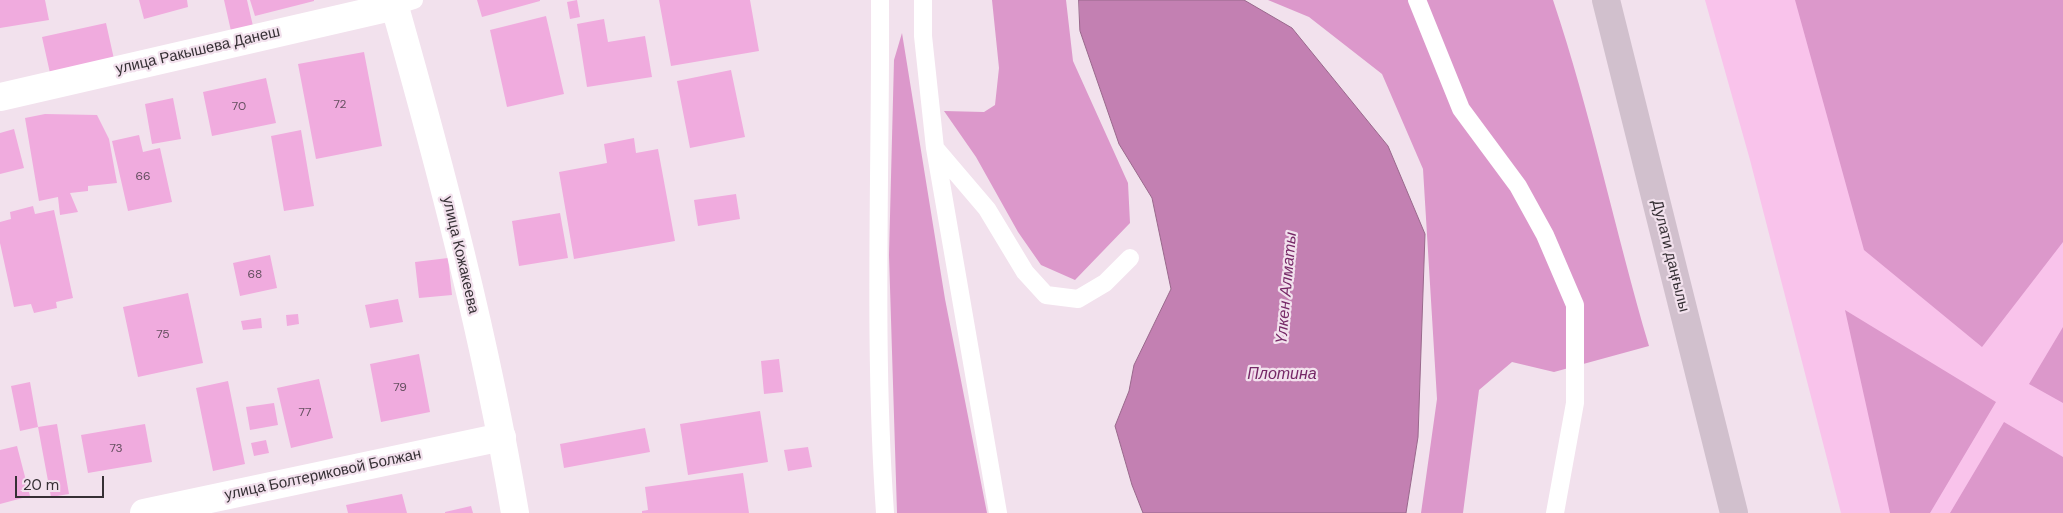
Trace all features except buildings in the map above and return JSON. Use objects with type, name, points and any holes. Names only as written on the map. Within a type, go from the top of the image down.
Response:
[{"type":"main road","name":"Дулати даңғылы","points":[[1606,0],[1734,513]]},
{"type":"street","name":"улица Ракышева Данеш","points":[[0,97],[401,2]]},
{"type":"street","name":"улица Кожакеева","points":[[401,2],[502,437],[515,513]]},
{"type":"street","name":"улица Болтериковой Болжан","points":[[144,513],[502,437]]},
{"type":"lane","points":[[880,0],[881,143],[878,269],[880,448],[885,513]]},
{"type":"lane","points":[[923,0],[923,36],[934,148],[998,513]]},
{"type":"lane","points":[[1417,0],[1461,109],[1518,186],[1544,235],[1575,305],[1575,403],[1555,513]]},
{"type":"lane","points":[[934,148],[987,209],[1025,272],[1046,295],[1078,299],[1105,284],[1130,258]]},
{"type":"shaded area","points":[[992,0],[1066,0],[1073,61],[1128,183],[1130,223],[1075,280],[1041,265],[1018,232],[976,157],[944,111],[984,112],[995,105],[999,68]]},
{"type":"shaded area","points":[[1268,0],[1553,0],[1591,129],[1649,346],[1554,372],[1512,362],[1479,390],[1463,513],[1421,513],[1437,399],[1423,169],[1382,74],[1309,17]]},
{"type":"shaded area","points":[[1705,0],[2063,0],[2063,513],[1841,513],[1750,160]]},
{"type":"shaded area","points":[[1795,0],[2063,0],[2063,242],[1982,347],[1864,250]]},
{"type":"shaded area","points":[[902,33],[945,299],[987,513],[897,513],[889,255],[894,60]]},
{"type":"shaded area","points":[[1845,310],[1996,402],[1930,513],[1890,513]]},
{"type":"shaded area","points":[[2063,327],[2063,403],[2029,384]]},
{"type":"shaded area","points":[[2004,422],[2063,457],[2063,513],[1950,513]]},
{"type":"water","name":"Плотина","points":[[1079,0],[1244,0],[1292,28],[1388,146],[1425,234],[1418,437],[1406,513],[1143,513],[1132,485],[1115,426],[1129,391],[1134,365],[1171,289],[1152,198],[1119,144],[1080,31]]},
{"type":"water label","name":"Үлкен Алматы","points":[[1287,288]]}]
